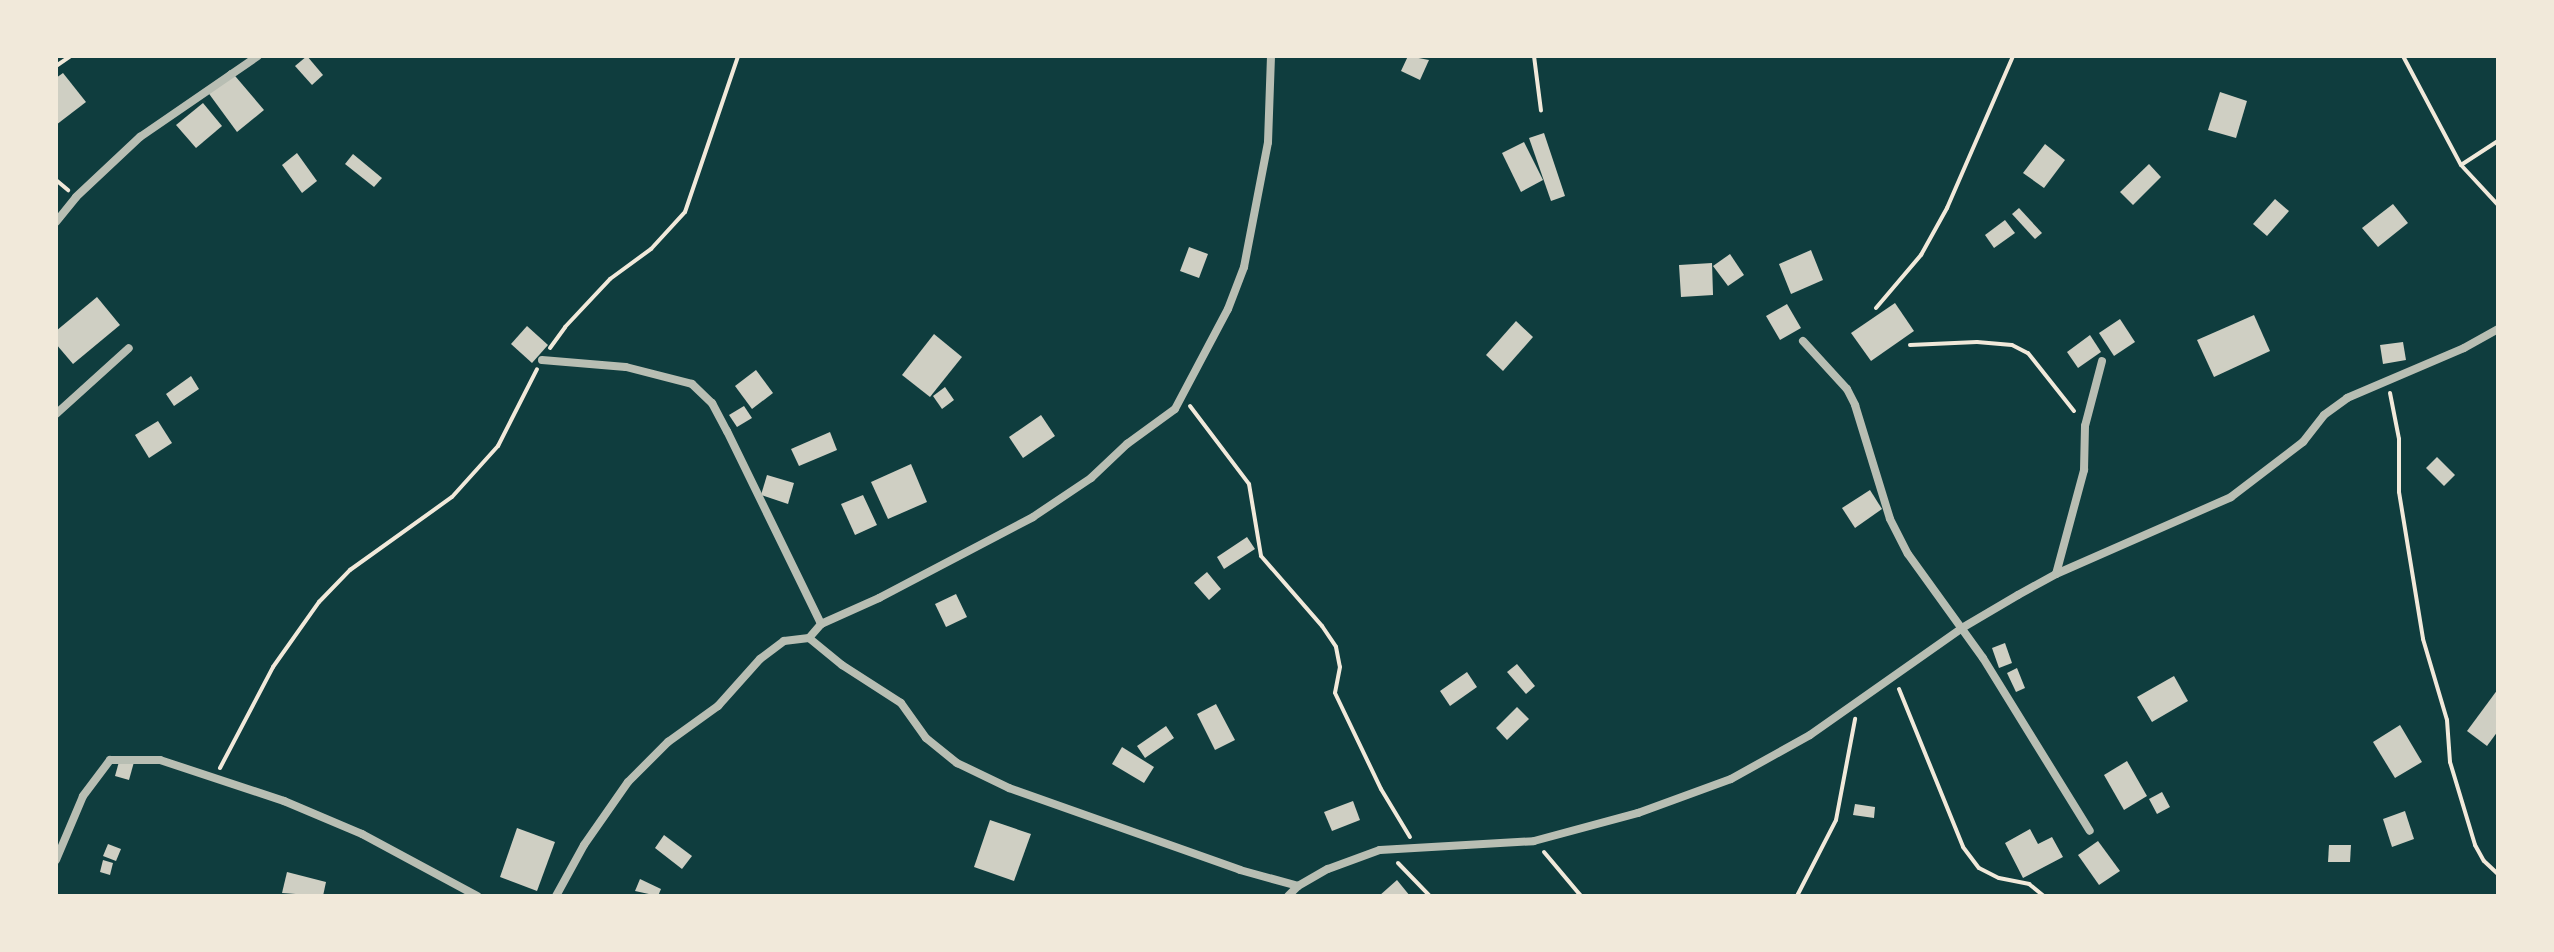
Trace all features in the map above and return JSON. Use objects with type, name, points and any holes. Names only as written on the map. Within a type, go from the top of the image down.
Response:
[{"type":"street","points":[[56,222],[76,197],[140,137],[258,56]]},
{"type":"street","points":[[556,896],[607,810],[645,763],[718,706],[760,659],[784,641],[809,638],[821,624],[879,598],[1033,517],[1091,478],[1127,444],[1175,409],[1184,398],[1228,309],[1244,267],[1268,142],[1271,56]]},
{"type":"street","points":[[1288,896],[1298,886],[1348,859],[1380,850],[1415,846],[1505,846],[1534,841],[1662,805],[1731,779],[1769,761],[1962,628],[2056,574],[2231,497],[2303,442],[2324,415],[2347,398],[2464,348],[2498,329]]},
{"type":"street","points":[[1803,341],[1847,389],[1890,519],[1908,554],[1962,628],[2090,831]]},
{"type":"street","points":[[56,414],[129,348]]},
{"type":"street","points":[[542,360],[626,367],[692,384],[712,403],[821,624]]},
{"type":"street","points":[[2056,574],[2084,470],[2085,426],[2102,361]]},
{"type":"street","points":[[809,638],[842,665],[901,703],[926,738],[957,763],[1009,788],[1240,870],[1298,886]]},
{"type":"street","points":[[56,860],[83,796],[110,760],[160,760],[284,801],[362,834],[477,896]]},
{"type":"path","points":[[56,66],[71,56]]},
{"type":"path","points":[[215,777],[273,667],[319,602],[350,570],[452,497],[498,446],[542,360],[565,327],[610,279],[651,249],[685,212],[738,56]]},
{"type":"path","points":[[1534,56],[1541,111]]},
{"type":"path","points":[[1876,308],[1921,255],[1947,208],[2013,56]]},
{"type":"path","points":[[2403,56],[2461,165],[2498,205]]},
{"type":"path","points":[[2461,165],[2498,141]]},
{"type":"path","points":[[1910,345],[1977,342],[2012,345],[2028,353],[2085,426]]},
{"type":"path","points":[[2388,379],[2399,439],[2399,492],[2423,639],[2447,720],[2450,762],[2475,845],[2484,861],[2498,874]]},
{"type":"path","points":[[1184,398],[1249,484],[1261,556],[1322,626],[1336,647],[1340,667],[1335,693],[1381,789],[1415,846]]},
{"type":"path","points":[[1894,675],[1921,751],[1963,847],[1979,868],[1999,878],[2029,884],[2044,896]]},
{"type":"path","points":[[1797,896],[1836,820],[1845,782],[1856,701]]},
{"type":"path","points":[[1534,841],[1581,896]]},
{"type":"path","points":[[1380,850],[1404,868],[1430,896]]},
{"type":"building","points":[[307,56],[323,75],[312,85],[295,66]]},
{"type":"building","points":[[1408,56],[1429,60],[1420,80],[1401,71]]},
{"type":"building","points":[[230,70],[264,110],[237,132],[207,91]]},
{"type":"building","points":[[63,73],[86,102],[56,125],[56,78]]},
{"type":"building","points":[[2220,92],[2247,101],[2236,138],[2208,130]]},
{"type":"building","points":[[203,103],[222,126],[196,148],[176,125]]},
{"type":"building","points":[[1544,133],[1565,196],[1551,201],[1529,138]]},
{"type":"building","points":[[1524,142],[1543,180],[1521,192],[1502,153]]},
{"type":"building","points":[[2045,144],[2065,160],[2044,188],[2023,173]]},
{"type":"building","points":[[297,153],[317,181],[302,193],[282,165]]},
{"type":"building","points":[[353,154],[382,178],[374,187],[345,164]]},
{"type":"building","points":[[2149,164],[2161,177],[2133,205],[2120,192]]},
{"type":"building","points":[[2275,199],[2289,211],[2267,236],[2253,224]]},
{"type":"building","points":[[2393,204],[2408,223],[2378,247],[2362,228]]},
{"type":"building","points":[[2019,208],[2042,233],[2035,239],[2012,214]]},
{"type":"building","points":[[2005,220],[2015,233],[1994,248],[1985,235]]},
{"type":"building","points":[[1189,247],[1208,254],[1199,278],[1180,271]]},
{"type":"building","points":[[1811,250],[1823,280],[1791,294],[1779,264]]},
{"type":"building","points":[[1730,254],[1744,275],[1728,286],[1713,266]]},
{"type":"building","points":[[1712,263],[1713,295],[1681,297],[1679,265]]},
{"type":"building","points":[[97,297],[120,325],[73,364],[56,344],[56,331]]},
{"type":"building","points":[[1895,303],[1914,331],[1871,361],[1851,333]]},
{"type":"building","points":[[1787,304],[1801,328],[1780,340],[1766,316]]},
{"type":"building","points":[[2254,315],[2270,351],[2214,377],[2197,340]]},
{"type":"building","points":[[2120,319],[2135,342],[2114,356],[2099,333]]},
{"type":"building","points":[[1516,321],[1533,337],[1503,371],[1486,355]]},
{"type":"building","points":[[527,326],[548,345],[532,363],[511,344]]},
{"type":"building","points":[[934,334],[962,357],[930,397],[902,375]]},
{"type":"building","points":[[2090,335],[2101,352],[2078,368],[2067,352]]},
{"type":"building","points":[[2403,342],[2406,360],[2383,364],[2380,345]]},
{"type":"building","points":[[756,370],[773,393],[752,409],[735,386]]},
{"type":"building","points":[[191,376],[199,389],[174,406],[166,394]]},
{"type":"building","points":[[945,387],[954,400],[942,409],[933,396]]},
{"type":"building","points":[[744,406],[752,418],[737,427],[729,415]]},
{"type":"building","points":[[1041,415],[1055,436],[1023,458],[1009,437]]},
{"type":"building","points":[[158,421],[172,443],[149,458],[135,435]]},
{"type":"building","points":[[830,432],[837,450],[799,466],[791,449]]},
{"type":"building","points":[[2437,457],[2455,475],[2444,486],[2426,468]]},
{"type":"building","points":[[911,464],[927,502],[888,519],[871,482]]},
{"type":"building","points":[[767,475],[794,483],[788,504],[761,495]]},
{"type":"building","points":[[1870,490],[1882,509],[1855,528],[1842,508]]},
{"type":"building","points":[[863,495],[877,525],[855,535],[841,504]]},
{"type":"building","points":[[1247,537],[1255,549],[1224,569],[1217,557]]},
{"type":"building","points":[[1207,572],[1221,589],[1209,600],[1194,583]]},
{"type":"building","points":[[956,594],[967,617],[946,627],[935,604]]},
{"type":"building","points":[[2005,643],[2012,663],[1999,668],[1992,648]]},
{"type":"building","points":[[1517,664],[1535,686],[1526,694],[1507,672]]},
{"type":"building","points":[[2017,668],[2025,688],[2016,692],[2007,673]]},
{"type":"building","points":[[1467,672],[1477,687],[1450,706],[1440,691]]},
{"type":"building","points":[[2174,676],[2188,701],[2152,722],[2137,697]]},
{"type":"building","points":[[2498,689],[2498,731],[2487,746],[2467,731]]},
{"type":"building","points":[[1216,704],[1235,740],[1215,750],[1197,714]]},
{"type":"building","points":[[1517,707],[1529,719],[1507,740],[1496,728]]},
{"type":"building","points":[[2400,725],[2422,762],[2395,778],[2373,742]]},
{"type":"building","points":[[1166,726],[1174,738],[1145,758],[1137,746]]},
{"type":"building","points":[[1122,747],[1154,767],[1144,783],[1112,764]]},
{"type":"building","points":[[120,758],[134,762],[129,780],[115,776]]},
{"type":"building","points":[[2127,761],[2147,796],[2124,810],[2104,775]]},
{"type":"building","points":[[2162,792],[2170,807],[2157,814],[2149,799]]},
{"type":"building","points":[[1353,801],[1360,820],[1332,831],[1324,812]]},
{"type":"building","points":[[1855,804],[1875,807],[1874,818],[1853,815]]},
{"type":"building","points":[[2405,811],[2414,839],[2392,847],[2383,819]]},
{"type":"building","points":[[990,820],[1031,834],[1014,881],[974,867]]},
{"type":"building","points":[[517,828],[555,842],[537,891],[500,877]]},
{"type":"building","points":[[2030,829],[2038,844],[2052,837],[2063,857],[2023,878],[2005,843]]},
{"type":"building","points":[[664,835],[692,856],[682,869],[655,848]]},
{"type":"building","points":[[2098,841],[2120,871],[2099,885],[2078,855]]},
{"type":"building","points":[[108,844],[121,849],[116,861],[103,856]]},
{"type":"building","points":[[2329,845],[2351,845],[2350,862],[2328,862]]},
{"type":"building","points":[[103,860],[113,863],[110,875],[100,872]]},
{"type":"building","points":[[287,872],[326,882],[323,896],[282,893]]},
{"type":"building","points":[[640,879],[661,889],[658,896],[635,891]]},
{"type":"building","points":[[1397,880],[1410,896],[1379,896]]}]
